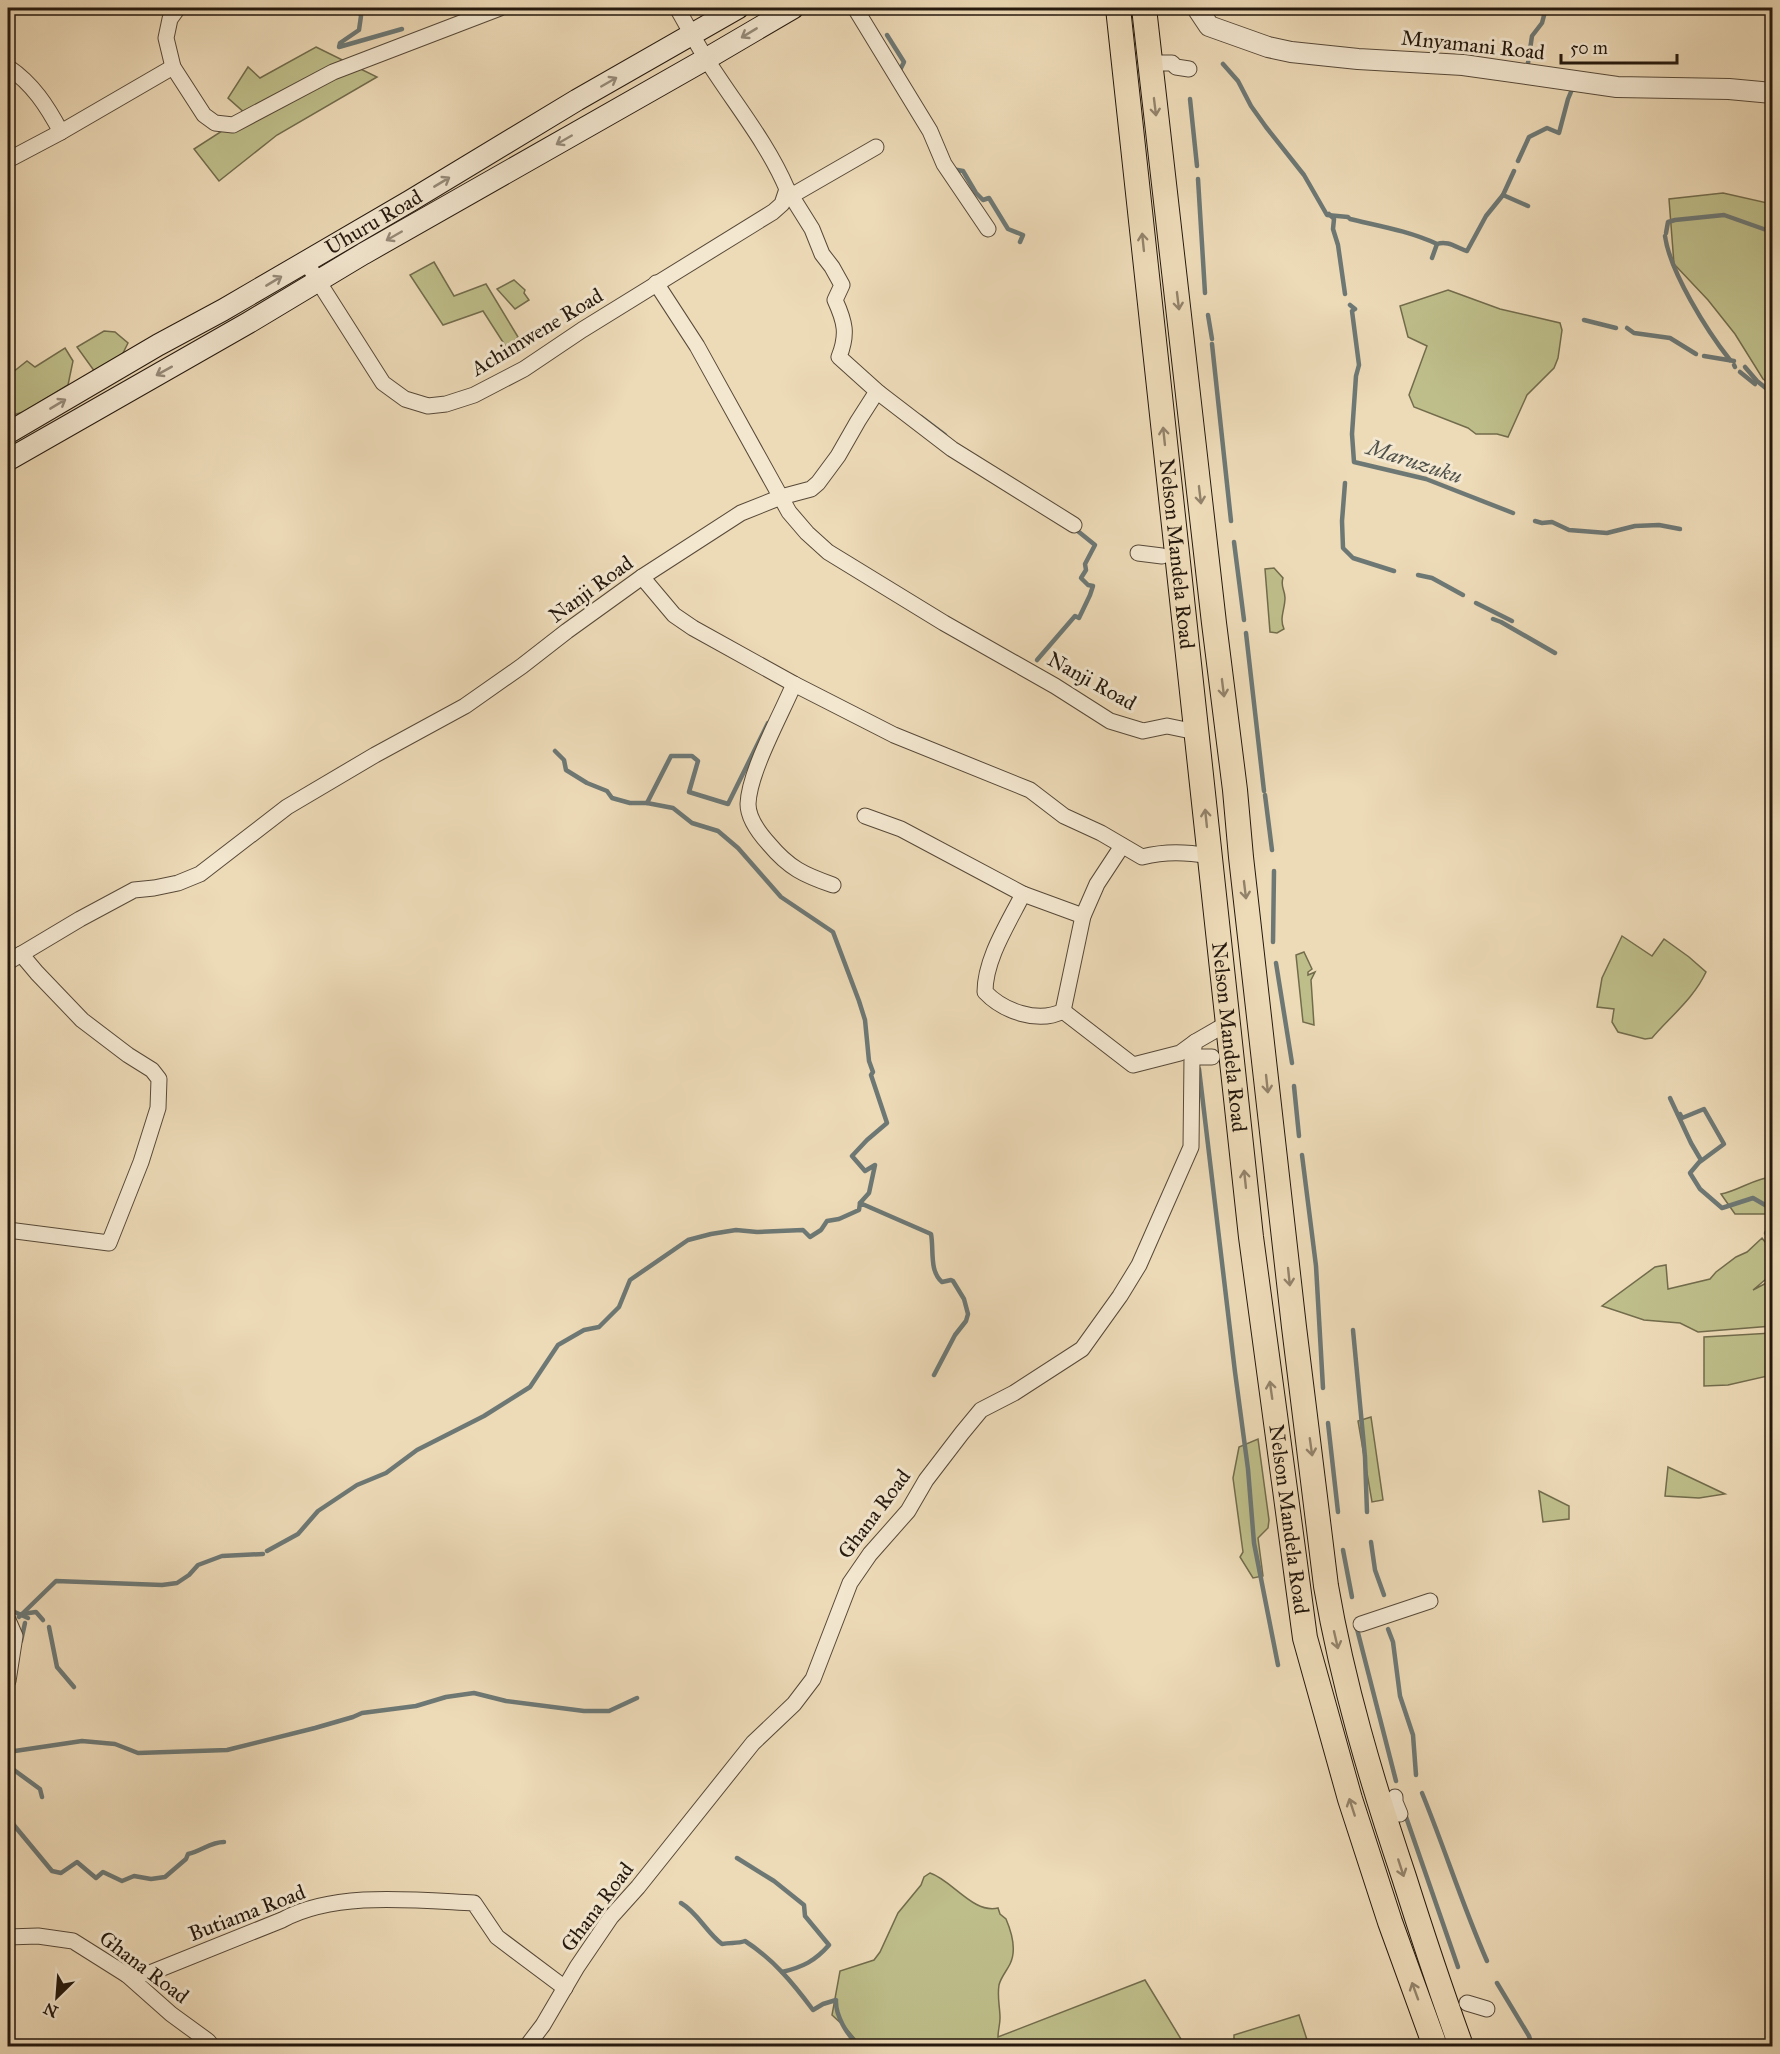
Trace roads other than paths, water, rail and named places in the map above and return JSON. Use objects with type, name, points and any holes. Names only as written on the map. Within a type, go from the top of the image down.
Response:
[{"type":"main road","name":"Uhuru Road","points":[[8,434],[738,8]]},
{"type":"main road","name":"Uhuru Road","points":[[8,460],[793,8]]},
{"type":"main road","name":"Nelson Mandela Road","points":[[1118,8],[1251,1237],[1305,1638],[1350,1799],[1390,1922],[1435,2046]]},
{"type":"main road","name":"Nelson Mandela Road","points":[[1144,8],[1235,790],[1294,1327],[1326,1586],[1350,1698],[1376,1793],[1461,2046]]},
{"type":"street","points":[[177,8],[170,19],[166,38],[173,68],[204,115],[224,126],[233,125],[333,72],[500,8]]},
{"type":"street","points":[[677,8],[706,59],[765,146],[789,193],[812,230],[822,254],[842,285],[835,300],[843,317],[846,340],[839,357],[879,393],[952,449],[1074,525]]},
{"type":"street","points":[[855,8],[930,131],[944,164],[988,229]]},
{"type":"street","name":"Mnyamani Road","points":[[1197,8],[1209,26],[1268,47],[1312,55],[1452,63],[1617,87],[1729,89],[1773,93]]},
{"type":"street","points":[[1150,63],[1172,63],[1176,67],[1189,69]]},
{"type":"street","points":[[8,67],[29,83],[44,101],[61,132]]},
{"type":"street","points":[[8,160],[173,68]]},
{"type":"street","points":[[789,193],[876,147]]},
{"type":"street","name":"Achimwene Road","points":[[306,262],[383,383],[405,399],[428,406],[446,404],[474,394],[524,369],[656,283],[773,212],[789,193]]},
{"type":"street","points":[[656,283],[697,346],[781,497],[811,489],[818,483],[838,456],[874,396],[879,393]]},
{"type":"street","name":"Nanji Road","points":[[8,962],[134,890],[178,883],[200,874],[287,807],[465,706],[642,577],[741,513],[781,497],[789,512],[828,552],[1110,720],[1143,731],[1167,726],[1196,732]]},
{"type":"street","points":[[1138,553],[1162,556]]},
{"type":"street","points":[[642,577],[674,615],[693,628],[894,735],[1030,790],[1064,816],[1101,833],[1142,857],[1160,853],[1185,852],[1210,856]]},
{"type":"street","points":[[795,684],[752,779],[748,806],[755,827],[780,857],[803,875],[833,885]]},
{"type":"street","points":[[865,816],[902,829],[1023,894],[1083,916]]},
{"type":"street","points":[[1063,1011],[1083,916],[1097,884],[1122,846]]},
{"type":"street","points":[[1213,884],[1241,857]]},
{"type":"street","points":[[1023,894],[985,979],[985,992],[994,1002],[1026,1015],[1051,1016],[1063,1011]]},
{"type":"street","points":[[8,1230],[109,1243],[141,1162],[158,1108],[159,1079],[152,1070],[82,1020],[21,954]]},
{"type":"street","points":[[1063,1011],[1133,1065],[1194,1050],[1228,1023]]},
{"type":"street","points":[[1194,1050],[1212,1057]]},
{"type":"street","name":"Ghana Road","points":[[527,2046],[611,1917],[638,1887],[753,1743],[794,1704],[813,1679],[850,1583],[870,1554],[908,1511],[926,1480],[962,1432],[981,1410],[1014,1393],[1082,1349],[1120,1296],[1139,1265],[1191,1147],[1194,1050]]},
{"type":"street","points":[[1361,1624],[1430,1601]]},
{"type":"street","points":[[8,1620],[15,1635],[8,1681]]},
{"type":"street","points":[[1395,1797],[1400,1814]]},
{"type":"street","name":"Butiama Road","points":[[127,1976],[150,1973],[297,1912],[341,1900],[419,1900],[474,1903],[497,1937],[566,1988]]},
{"type":"street","name":"Ghana Road","points":[[8,1937],[38,1936],[73,1941],[127,1976],[212,2046]]},
{"type":"street","points":[[1467,2003],[1487,2009]]},
{"type":"waterway","points":[[358,8],[361,16],[359,30],[340,43],[339,47],[402,29]]},
{"type":"waterway","points":[[1527,70],[1532,36],[1542,23],[1546,8]]},
{"type":"waterway","points":[[887,35],[904,62],[899,72]]},
{"type":"waterway","points":[[1223,64],[1238,81],[1251,106],[1266,127],[1304,175],[1327,215],[1348,217],[1467,251],[1486,216],[1503,195],[1514,171]]},
{"type":"waterway","points":[[1518,161],[1529,137],[1547,128],[1559,133],[1573,87]]},
{"type":"waterway","points":[[1190,99],[1197,166]]},
{"type":"waterway","points":[[952,169],[963,171],[983,200],[989,198],[1008,229],[1023,235],[1020,242]]},
{"type":"waterway","points":[[1198,179],[1205,293]]},
{"type":"waterway","points":[[1503,195],[1528,206]]},
{"type":"waterway","points":[[1329,214],[1334,219],[1333,229],[1338,245],[1345,294]]},
{"type":"waterway","points":[[1666,233],[1668,222],[1724,215],[1772,232]]},
{"type":"waterway","points":[[1665,236],[1668,250],[1682,283],[1701,318],[1730,360]]},
{"type":"waterway","points":[[1432,258],[1437,244]]},
{"type":"waterway","name":"Maruzuku","points":[[1350,305],[1355,309],[1352,311],[1359,365],[1356,376],[1352,434],[1354,462],[1426,479],[1513,513]]},
{"type":"waterway","points":[[1208,315],[1212,339]]},
{"type":"waterway","points":[[1584,320],[1616,328]]},
{"type":"waterway","points":[[1627,328],[1634,333],[1670,338],[1696,354]]},
{"type":"waterway","points":[[1212,344],[1231,521]]},
{"type":"waterway","points":[[1704,356],[1734,361]]},
{"type":"waterway","points":[[1745,367],[1772,393]]},
{"type":"waterway","points":[[1740,372],[1755,384]]},
{"type":"waterway","points":[[921,417],[945,435]]},
{"type":"waterway","points":[[1345,483],[1342,521],[1343,548],[1353,558],[1394,571]]},
{"type":"waterway","points":[[1535,521],[1552,522],[1569,530],[1607,533],[1635,526],[1659,525],[1680,529]]},
{"type":"waterway","points":[[1037,660],[1075,616],[1079,618],[1093,586],[1088,585],[1081,578],[1095,545],[1074,528]]},
{"type":"waterway","points":[[1234,542],[1244,620]]},
{"type":"waterway","points":[[1418,575],[1432,578],[1463,595]]},
{"type":"waterway","points":[[1476,603],[1512,621]]},
{"type":"waterway","points":[[1493,619],[1555,653]]},
{"type":"waterway","points":[[1246,633],[1264,791]]},
{"type":"waterway","points":[[647,803],[671,756],[692,756],[698,761],[689,792],[728,804],[768,723]]},
{"type":"waterway","points":[[555,751],[564,760],[566,770],[587,783],[607,791],[612,798],[630,803],[647,803],[673,808],[692,823],[718,831],[738,848],[781,897],[833,932],[865,1020],[869,1061],[873,1072],[871,1075],[887,1123],[852,1156],[865,1171],[875,1165],[869,1193],[860,1203]]},
{"type":"waterway","points":[[1265,795],[1272,850]]},
{"type":"waterway","points":[[1273,942],[1274,871]]},
{"type":"waterway","points":[[1276,963],[1292,1063]]},
{"type":"waterway","points":[[1199,1069],[1248,1469],[1254,1543],[1278,1665]]},
{"type":"waterway","points":[[1294,1086],[1299,1136]]},
{"type":"waterway","points":[[1670,1098],[1701,1160],[1690,1173],[1700,1189],[1722,1208],[1753,1198],[1772,1209]]},
{"type":"waterway","points":[[1680,1114],[1682,1118],[1704,1109],[1724,1144],[1701,1161]]},
{"type":"waterway","points":[[1302,1155],[1316,1266],[1323,1388]]},
{"type":"waterway","points":[[267,1551],[298,1534],[318,1511],[357,1485],[386,1473],[417,1450],[484,1416],[530,1387],[558,1345],[584,1330],[599,1327],[619,1307],[630,1280],[688,1240],[736,1230],[757,1232],[803,1230],[810,1237],[821,1230],[827,1221],[839,1219],[859,1210],[860,1203],[931,1234],[935,1272],[942,1282],[953,1281],[964,1299],[968,1314],[934,1375]]},
{"type":"waterway","points":[[1772,1222],[1766,1233],[1772,1241]]},
{"type":"waterway","points":[[1353,1330],[1365,1457],[1367,1512]]},
{"type":"waterway","points":[[1328,1423],[1338,1512]]},
{"type":"waterway","points":[[1371,1542],[1375,1570],[1384,1595]]},
{"type":"waterway","points":[[1343,1550],[1352,1597]]},
{"type":"waterway","points":[[19,1617],[56,1581],[162,1585],[177,1583],[198,1565],[222,1556],[263,1554]]},
{"type":"waterway","points":[[8,1609],[28,1618]]},
{"type":"waterway","points":[[22,1614],[36,1612],[43,1620]]},
{"type":"waterway","points":[[21,1641],[25,1623]]},
{"type":"waterway","points":[[1356,1625],[1396,1781]]},
{"type":"waterway","points":[[49,1627],[57,1667],[74,1687]]},
{"type":"waterway","points":[[1388,1629],[1393,1642],[1400,1696],[1413,1735],[1416,1775]]},
{"type":"waterway","points":[[8,1706],[12,1682]]},
{"type":"waterway","points":[[8,1752],[82,1741],[115,1744],[138,1753],[227,1750],[315,1728],[362,1713],[416,1706],[446,1697],[474,1693],[506,1701],[584,1711],[609,1711],[637,1698]]},
{"type":"waterway","points":[[8,1769],[14,1770],[40,1789],[42,1797]]},
{"type":"waterway","points":[[1422,1793],[1487,1961]]},
{"type":"waterway","points":[[1405,1814],[1458,1967]]},
{"type":"waterway","points":[[8,1818],[52,1871],[61,1873],[77,1862],[96,1878],[103,1872],[122,1881],[134,1876],[151,1879],[165,1877],[186,1859],[188,1854],[214,1843],[224,1842]]},
{"type":"waterway","points":[[737,1858],[774,1881],[804,1905],[805,1916],[829,1945],[808,1963],[782,1972]]},
{"type":"waterway","points":[[681,1903],[722,1944],[745,1941],[765,1956],[790,1981],[813,2010],[836,2000],[843,2025],[859,2046]]},
{"type":"waterway","points":[[1497,1983],[1529,2036],[1532,2046]]}]
